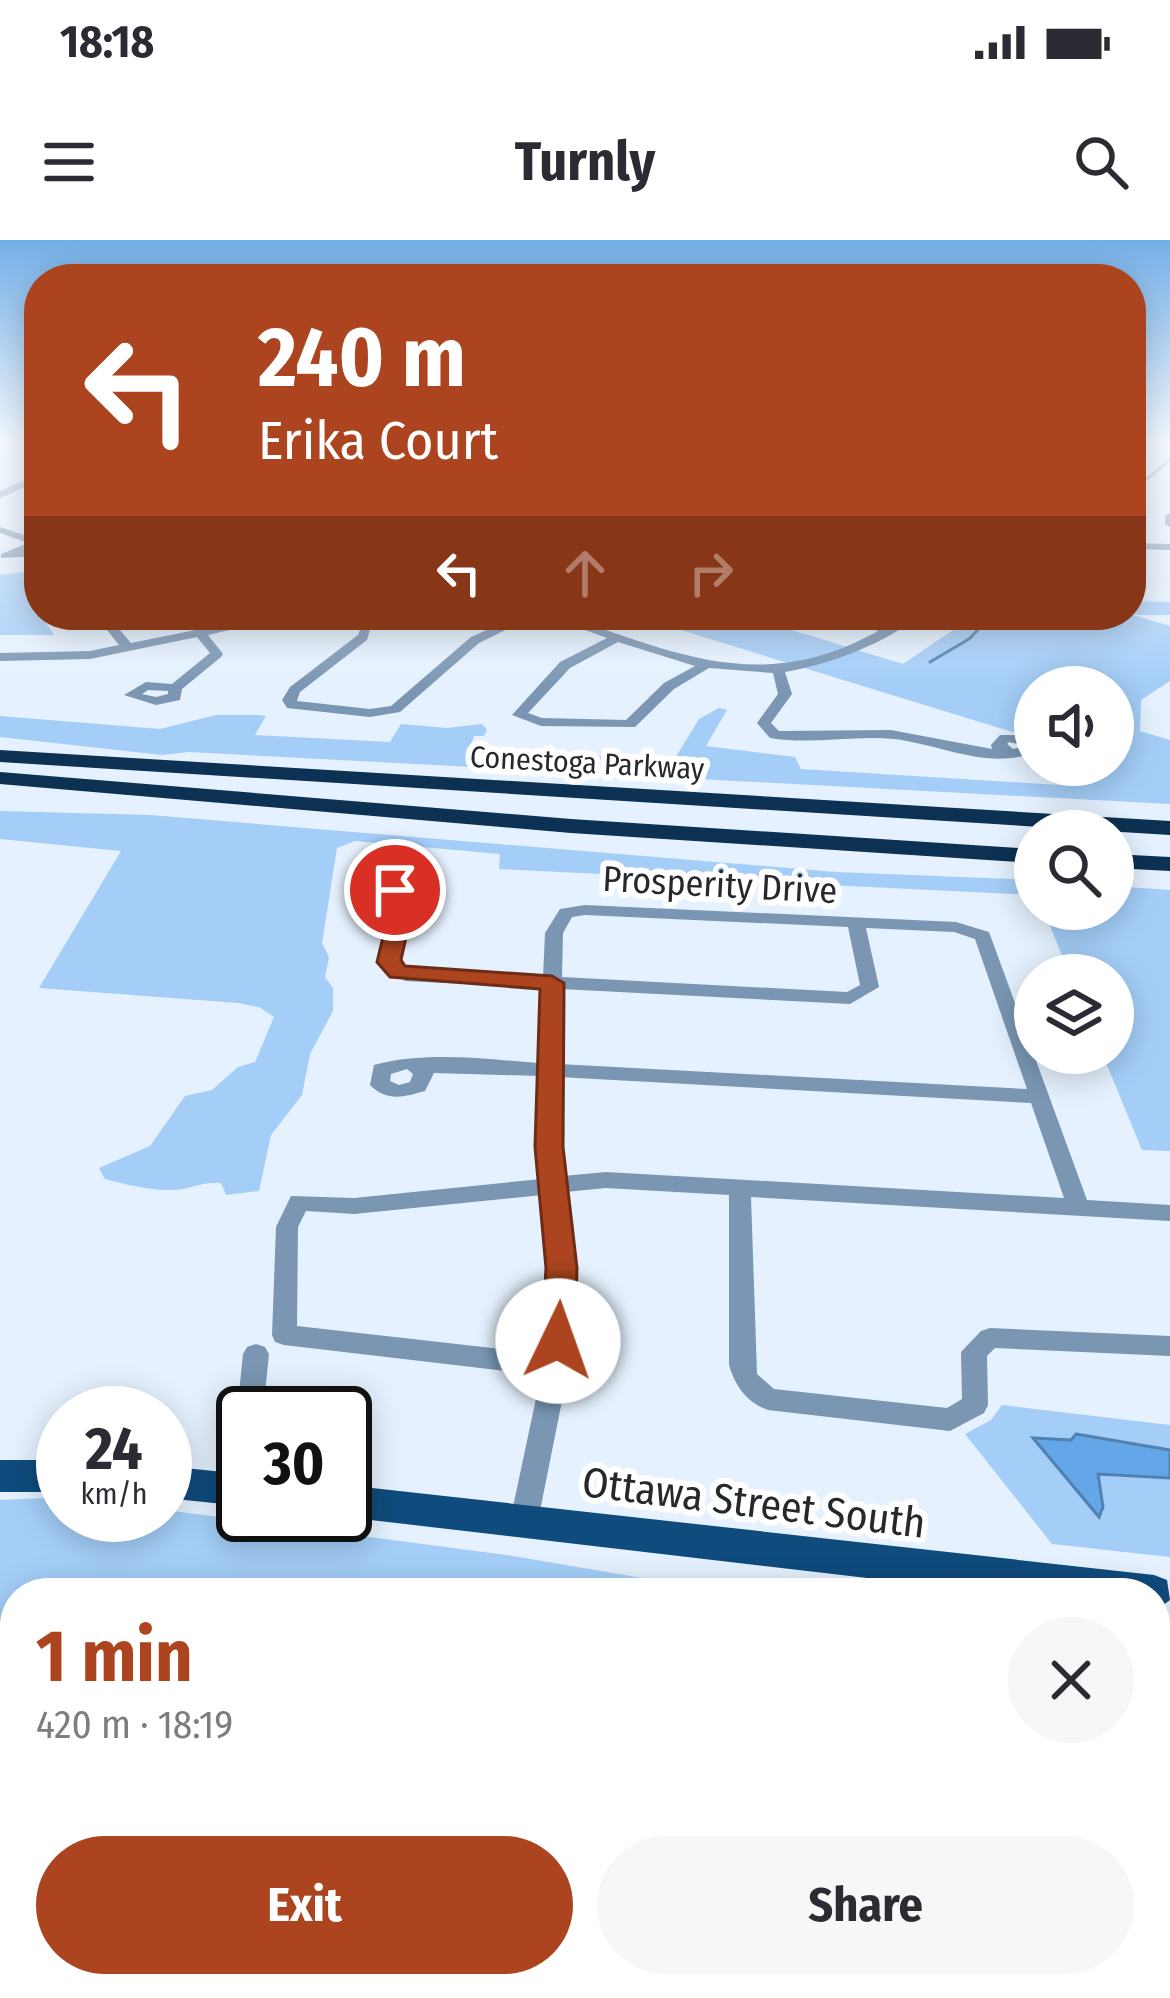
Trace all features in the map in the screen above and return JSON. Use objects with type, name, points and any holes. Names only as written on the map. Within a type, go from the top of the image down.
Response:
[{"type":"highway","name":"Conestoga Parkway","points":[[0,756],[1170,827]]},
{"type":"highway","name":"Conestoga Parkway","points":[[0,778],[571,826],[1014,855]]},
{"type":"highway","points":[[1134,862],[1170,864]]},
{"type":"main road","points":[[0,1476],[36,1476]]},
{"type":"main road","name":"Ottawa Street South","points":[[372,1504],[1023,1578]]},
{"type":"street","points":[[113,630],[128,648]]},
{"type":"street","points":[[0,657],[63,657],[219,630]]},
{"type":"street","points":[[366,630],[295,690],[289,700],[292,705],[370,713],[395,710],[475,640],[497,630]]},
{"type":"street","points":[[597,630],[705,665],[778,673],[856,651],[891,631]]},
{"type":"street","points":[[175,688],[217,654],[200,634]]},
{"type":"street","points":[[619,637],[565,664],[519,715],[541,722],[630,724],[669,686],[705,665]]},
{"type":"street","points":[[778,673],[787,695],[764,723],[776,735],[832,739],[891,735],[960,749],[1007,751]]},
{"type":"street","points":[[402,906],[389,955],[398,972],[850,998],[870,987],[856,923]]},
{"type":"street","name":"Prosperity Drive","points":[[524,1521],[556,1366],[562,1268],[549,1069],[555,926],[566,913],[585,910],[956,927],[983,936],[1078,1207]]},
{"type":"street","points":[[422,1068],[448,1064],[1041,1097]]},
{"type":"street","points":[[556,1366],[284,1336],[287,1227],[298,1202],[354,1206],[606,1180],[1170,1214]]},
{"type":"street","points":[[740,1187],[742,1365],[746,1380],[768,1399],[950,1420],[975,1405],[974,1352],[990,1338],[1170,1346]]},
{"type":"street","points":[[253,1386],[256,1354]]},
{"type":"shaded area","points":[[24,572],[24,630],[51,630],[54,635],[0,635],[0,575]]},
{"type":"shaded area","points":[[1146,601],[1170,602],[1170,615],[1146,615]]},
{"type":"shaded area","points":[[1146,619],[1170,626],[1170,681],[1141,700],[1140,731],[1170,740],[1170,804],[189,752],[162,755],[0,737],[0,716],[160,729],[216,715],[259,715],[266,716],[255,735],[390,742],[401,724],[447,728],[482,724],[487,730],[484,736],[474,736],[470,747],[678,761],[699,719],[719,708],[727,710],[706,746],[795,757],[801,769],[1014,782],[1014,786],[1134,786],[1134,666],[1014,666],[1014,733],[681,630],[791,630],[903,664],[953,630],[1146,630]]},
{"type":"shaded area","points":[[0,811],[150,815],[836,872],[1014,879],[1014,894],[499,869],[500,854],[355,841],[337,848],[322,943],[329,957],[325,977],[333,988],[333,1011],[310,1054],[302,1095],[271,1135],[259,1191],[226,1195],[221,1183],[153,1189],[105,1179],[99,1168],[150,1146],[185,1096],[212,1090],[238,1067],[255,1062],[274,1017],[259,1007],[238,1003],[39,988],[121,851],[0,839]]},
{"type":"shaded area","points":[[1134,887],[1170,890],[1170,1151],[1142,1150],[1111,1074],[1134,1074],[1134,954],[1061,954],[1052,930],[1134,930]]},
{"type":"shaded area","points":[[1002,1405],[1170,1425],[1170,1557],[1052,1544],[965,1434],[991,1420]]},
{"type":"shaded area","points":[[1076,1434],[1170,1450],[1170,1478],[1098,1474],[1103,1507],[1099,1517],[1033,1438],[1071,1440]]},
{"type":"shaded area","points":[[36,1498],[36,1542],[192,1542],[192,1514],[216,1517],[216,1542],[372,1542],[372,1537],[642,1578],[0,1578],[0,1500]]},
{"type":"waterway","points":[[930,662],[978,630]]},
{"type":"route","points":[[395,890],[393,901],[402,906],[390,943],[388,962],[394,970],[417,976],[552,983],[549,1147],[562,1268],[558,1341]]}]
